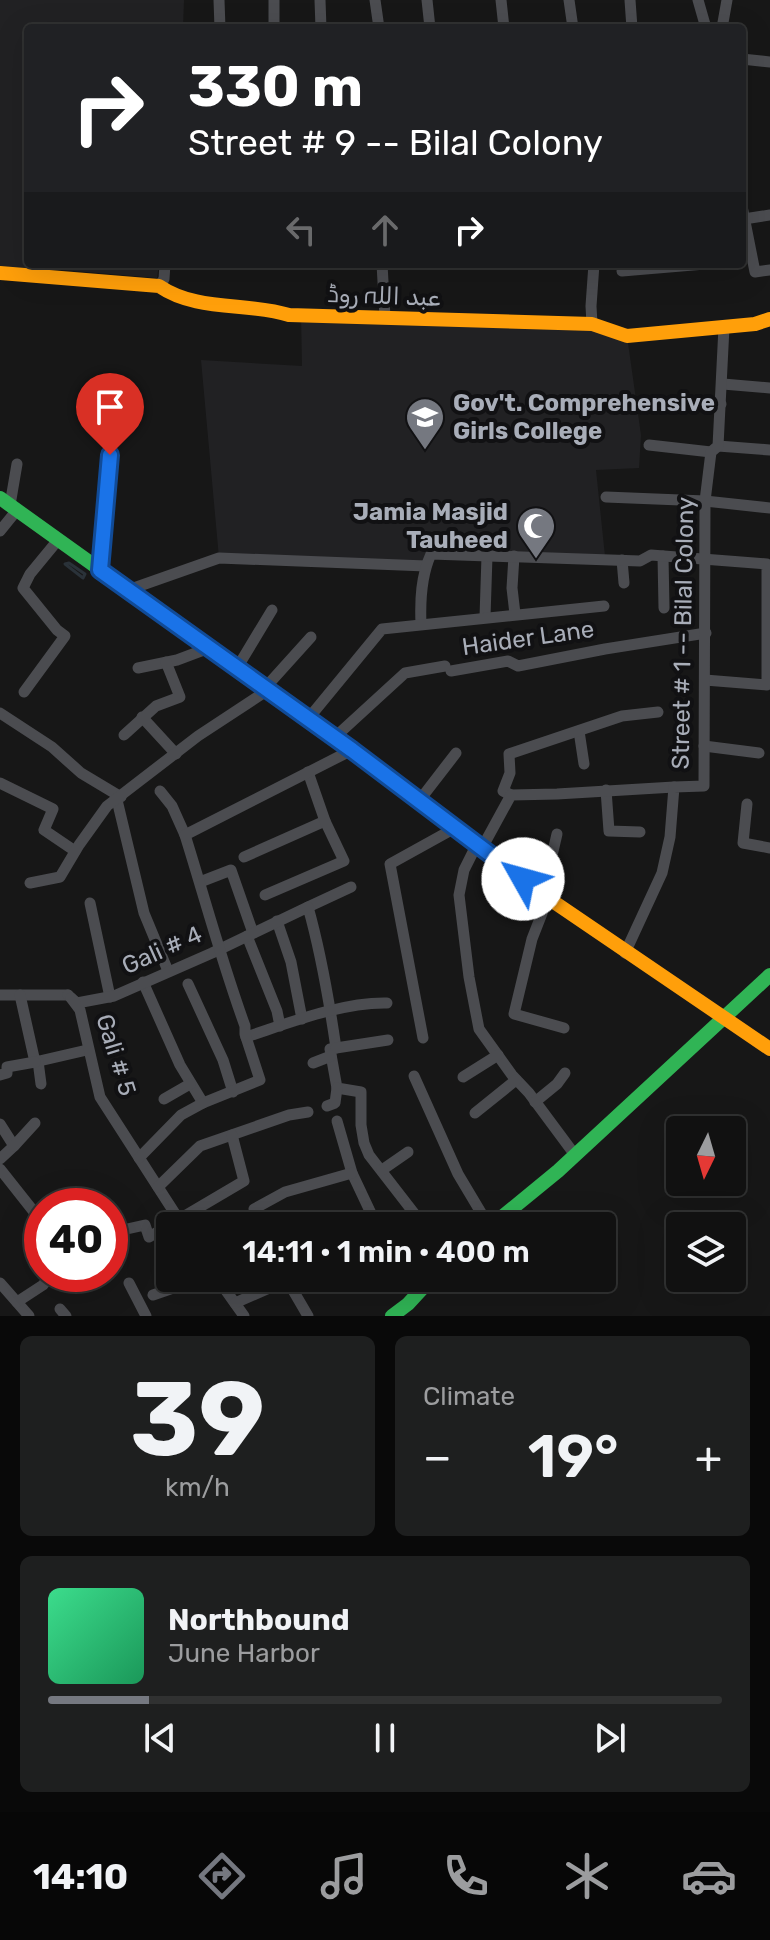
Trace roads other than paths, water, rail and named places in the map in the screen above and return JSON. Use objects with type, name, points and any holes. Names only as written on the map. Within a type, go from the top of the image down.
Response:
[{"type":"street","points":[[219,0],[220,24]]},
{"type":"street","points":[[274,0],[274,24]]},
{"type":"street","points":[[320,0],[321,24]]},
{"type":"street","points":[[375,0],[378,24]]},
{"type":"street","points":[[427,0],[430,24]]},
{"type":"street","points":[[501,0],[504,24]]},
{"type":"street","points":[[569,0],[572,24]]},
{"type":"street","points":[[630,0],[632,24]]},
{"type":"street","points":[[698,0],[705,24]]},
{"type":"street","points":[[723,24],[727,0]]},
{"type":"street","points":[[746,59],[770,62]]},
{"type":"street","points":[[746,221],[770,215]]},
{"type":"street","points":[[747,261],[755,272],[770,270]]},
{"type":"street","points":[[159,286],[164,279],[165,268]]},
{"type":"street","points":[[382,268],[385,317]]},
{"type":"street","points":[[592,324],[594,268]]},
{"type":"street","points":[[622,271],[658,268]]},
{"type":"street","name":"عبد اللہ روڈ","points":[[0,273],[159,286],[170,296],[265,308],[289,315],[592,324],[627,336],[724,327],[770,319]]},
{"type":"street","name":"Street # 1 -- Bilal Colony","points":[[625,953],[662,873],[670,837],[674,787],[704,786],[705,501],[721,404],[724,327]]},
{"type":"street","points":[[723,384],[770,388]]},
{"type":"street","points":[[641,402],[721,404]]},
{"type":"street","points":[[100,570],[112,426]]},
{"type":"street","points":[[649,445],[770,450]]},
{"type":"street","points":[[0,531],[17,464]]},
{"type":"street","points":[[606,497],[705,501],[770,508]]},
{"type":"street","points":[[9,504],[352,750],[545,896],[770,1049]]},
{"type":"street","points":[[24,692],[65,636],[23,588],[30,574],[58,540]]},
{"type":"street","points":[[421,624],[420,600],[431,554],[640,561],[651,555],[767,564],[767,685],[705,680]]},
{"type":"street","points":[[485,617],[487,556]]},
{"type":"street","points":[[514,556],[512,588],[515,614]]},
{"type":"street","points":[[663,556],[664,608]]},
{"type":"street","points":[[128,590],[219,558],[426,566]]},
{"type":"street","points":[[622,560],[624,583]]},
{"type":"street","points":[[308,719],[382,629],[604,606]]},
{"type":"street","points":[[237,668],[272,610]]},
{"type":"street","name":"Haider Lane","points":[[334,738],[405,673],[508,661],[518,666],[706,633]]},
{"type":"street","points":[[30,883],[60,877],[107,806],[266,689],[311,637]]},
{"type":"street","points":[[138,668],[209,648]]},
{"type":"street","points":[[124,735],[156,706],[180,697],[166,662]]},
{"type":"street","points":[[658,712],[622,716],[509,754],[510,773],[503,791],[511,795],[674,787]]},
{"type":"street","points":[[0,713],[52,747],[81,773],[119,799],[144,913],[168,971]]},
{"type":"street","points":[[142,717],[176,754]]},
{"type":"street","points":[[579,731],[584,764]]},
{"type":"street","points":[[704,746],[759,753]]},
{"type":"street","points":[[185,835],[352,750]]},
{"type":"street","points":[[419,801],[456,753]]},
{"type":"street","points":[[265,895],[344,861],[325,821],[308,772]]},
{"type":"street","points":[[0,783],[53,809],[44,830],[75,851]]},
{"type":"street","points":[[606,790],[609,831],[640,832]]},
{"type":"street","points":[[139,1158],[181,1115],[260,1080],[185,835],[172,806],[160,791]]},
{"type":"street","points":[[511,795],[464,870],[459,895],[469,977],[479,1029],[575,1155]]},
{"type":"street","points":[[747,804],[743,843],[770,848]]},
{"type":"street","points":[[244,857],[325,821]]},
{"type":"street","points":[[423,1038],[390,864],[455,828]]},
{"type":"street","points":[[557,834],[545,896],[527,953],[514,1014],[564,1028]]},
{"type":"street","points":[[200,882],[231,870],[280,1026]]},
{"type":"street","name":"Gali # 4","points":[[68,995],[77,1003],[110,997],[351,887]]},
{"type":"street","points":[[90,903],[110,997]]},
{"type":"street","points":[[308,907],[320,948],[331,1011],[337,1088],[335,1103],[327,1106]]},
{"type":"street","points":[[275,922],[291,962],[302,1019]]},
{"type":"street","points":[[507,1212],[575,1155],[770,975]]},
{"type":"street","points":[[143,982],[190,1084],[203,1103]]},
{"type":"street","points":[[188,984],[223,1060],[233,1092]]},
{"type":"street","name":"Gali # 5","points":[[0,995],[68,995],[80,1010],[100,1097],[174,1212]]},
{"type":"street","points":[[20,995],[41,1084]]},
{"type":"street","points":[[246,1037],[331,1011],[387,1003]]},
{"type":"street","points":[[313,1063],[333,1052],[388,1040]]},
{"type":"street","points":[[0,1075],[7,1073],[7,1067],[87,1050]]},
{"type":"street","points":[[463,1077],[498,1055]]},
{"type":"street","points":[[535,1102],[565,1073]]},
{"type":"street","points":[[414,1076],[458,1174],[481,1212]]},
{"type":"street","points":[[475,1113],[516,1080]]},
{"type":"street","points":[[164,1099],[190,1084]]},
{"type":"street","points":[[337,1088],[361,1092],[364,1143],[414,1212]]},
{"type":"street","points":[[158,1187],[200,1146],[289,1115],[308,1112]]},
{"type":"street","points":[[337,1121],[352,1173],[370,1212]]},
{"type":"street","points":[[0,1159],[35,1123]]},
{"type":"street","points":[[0,1124],[14,1146]]},
{"type":"street","points":[[198,1212],[244,1181],[232,1135]]},
{"type":"street","points":[[382,1170],[408,1152]]},
{"type":"street","points":[[0,1169],[24,1199]]},
{"type":"street","points":[[254,1209],[285,1192],[352,1173]]},
{"type":"street","points":[[128,1229],[145,1225],[149,1237],[156,1234]]},
{"type":"street","points":[[0,1283],[29,1316]]},
{"type":"street","points":[[129,1283],[146,1316]]},
{"type":"street","points":[[17,1302],[32,1292]]},
{"type":"street","points":[[153,1295],[162,1292]]},
{"type":"street","points":[[227,1292],[240,1315]]},
{"type":"street","points":[[235,1303],[260,1292]]},
{"type":"street","points":[[296,1292],[308,1316]]},
{"type":"street","points":[[392,1316],[413,1292]]},
{"type":"waterway","points":[[69,563],[85,574],[83,578],[65,564],[69,563]]},
{"type":"place","name":"Gov't. Comprehensive Girls College","points":[[425,451]]},
{"type":"place","name":"Jamia Masjid Tauheed","points":[[536,560]]}]
